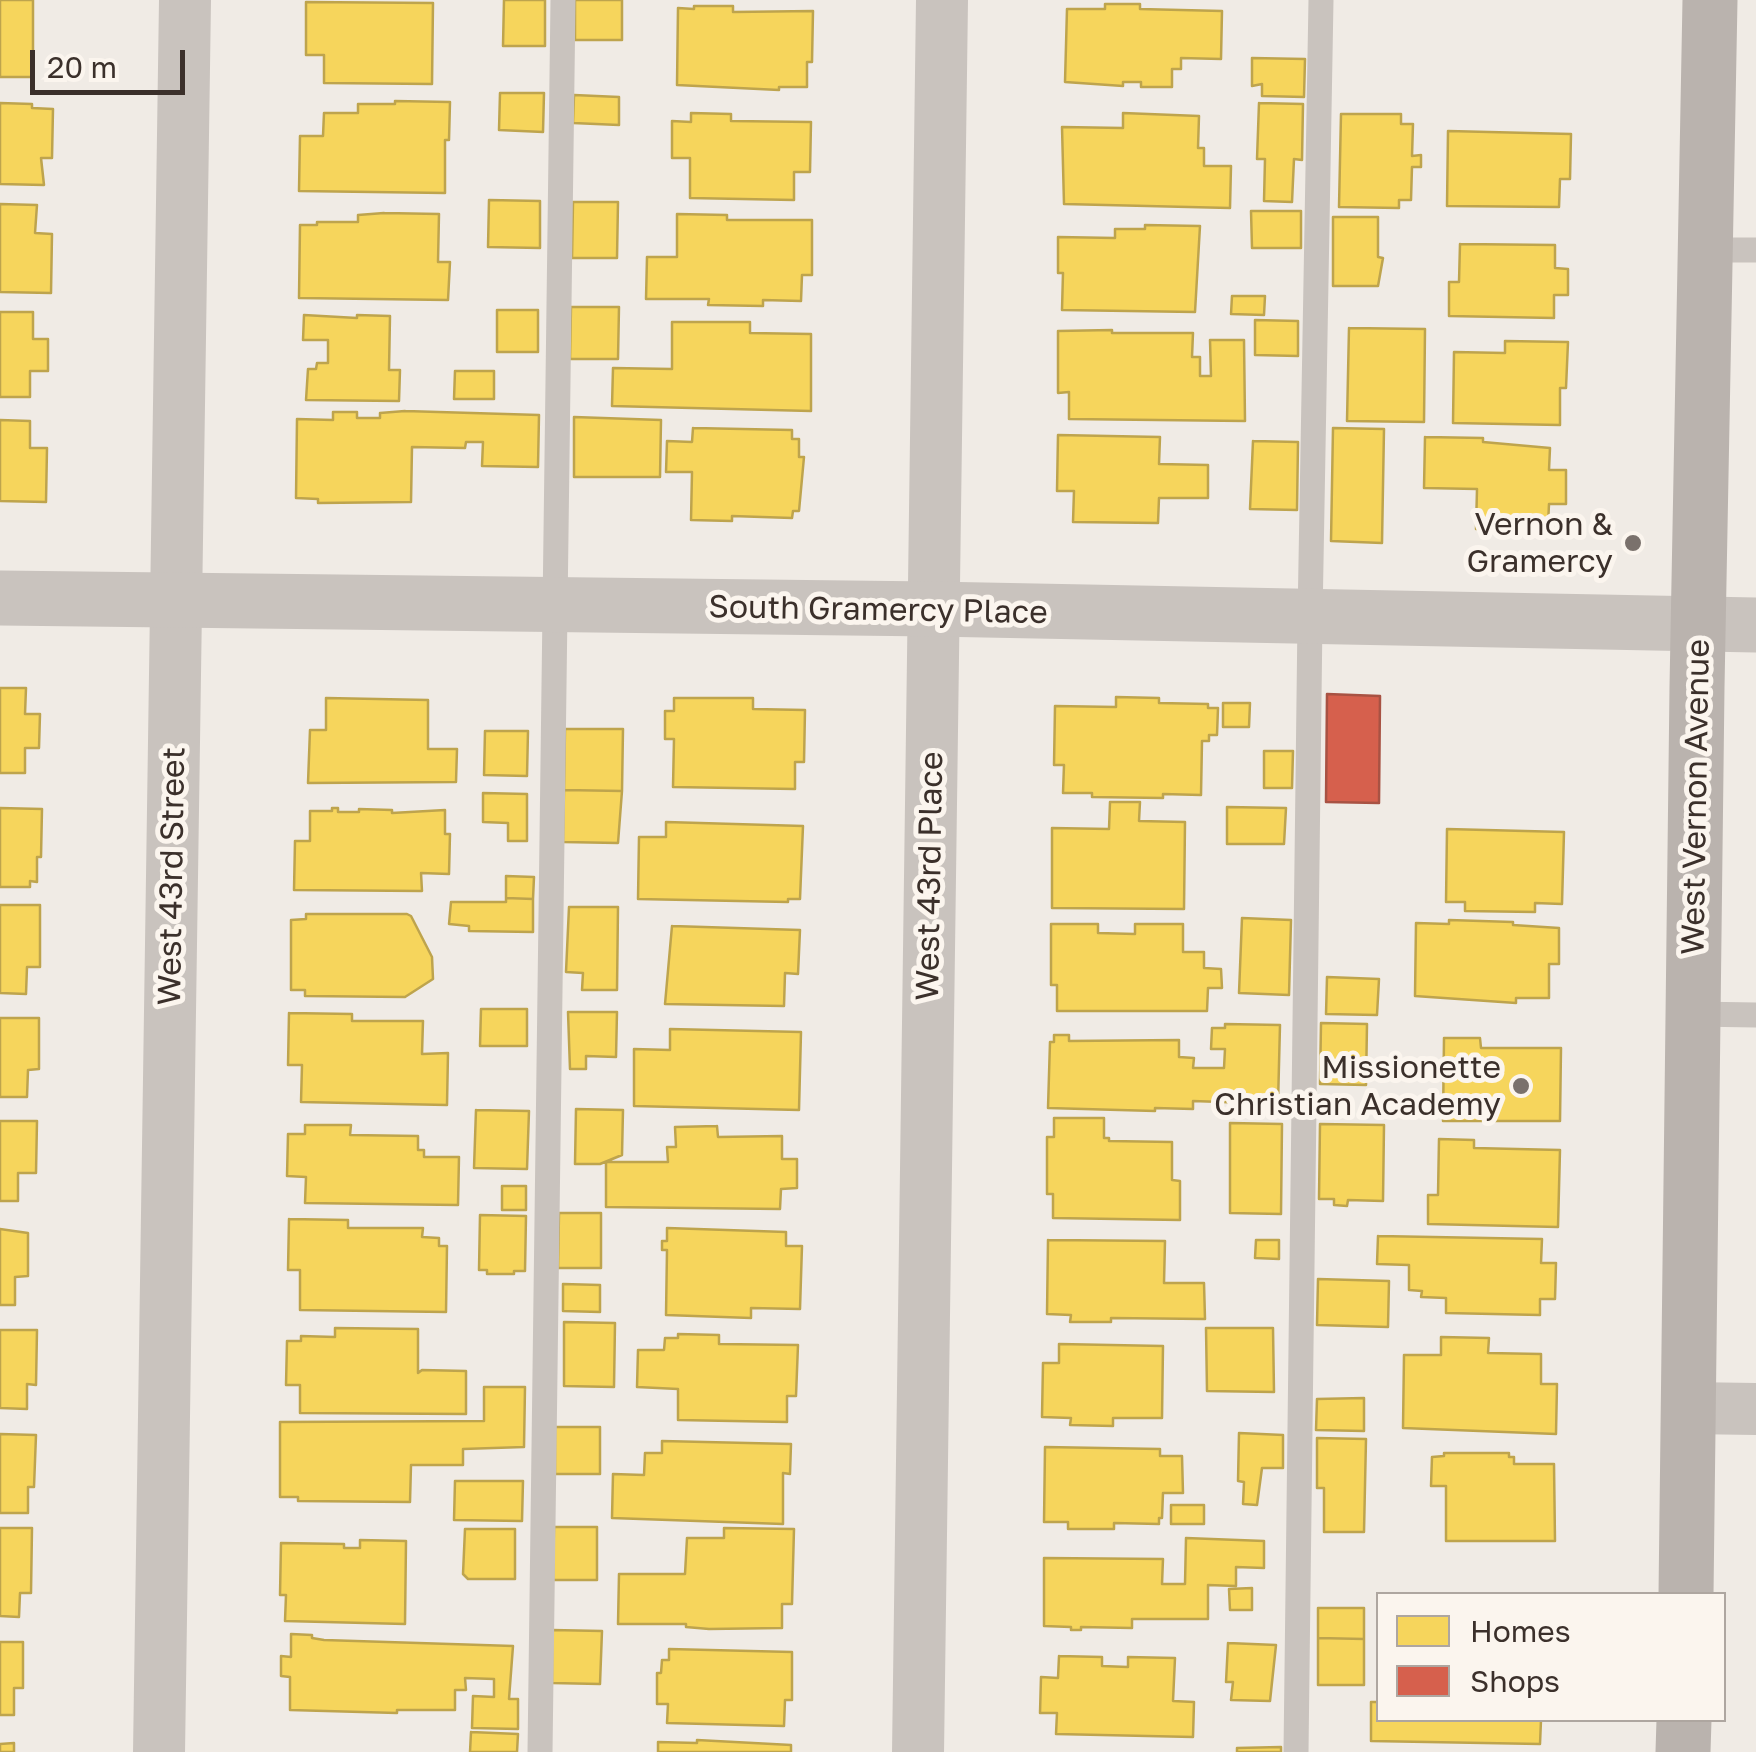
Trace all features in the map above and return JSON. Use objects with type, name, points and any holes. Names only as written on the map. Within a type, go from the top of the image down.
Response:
[{"type":"main road","name":"West Vernon Avenue","points":[[1686,1592],[1699,623],[1731,250],[1710,0]]},
{"type":"main road","points":[[1683,1752],[1684,1722]]},
{"type":"street","name":"West 43rd Street","points":[[158,1752],[185,0]]},
{"type":"street","name":"West 43rd Place","points":[[918,1752],[942,0]]},
{"type":"street","name":"South Gramercy Place","points":[[0,598],[934,609],[1756,625]]},
{"type":"street","points":[[1688,1408],[1756,1409]]},
{"type":"lane","points":[[540,1752],[563,0]]},
{"type":"lane","points":[[1296,1752],[1321,0]]},
{"type":"lane","points":[[1694,1014],[1756,1016]]},
{"type":"building: Homes","points":[[0,0],[33,0],[33,77],[0,77]]},
{"type":"building: Homes","points":[[504,0],[545,0],[545,46],[503,46]]},
{"type":"building: Homes","points":[[575,0],[622,0],[622,40],[575,40]]},
{"type":"building: Homes","points":[[306,2],[433,3],[432,84],[324,83],[324,55],[306,55]]},
{"type":"building: Homes","points":[[1105,4],[1222,11],[1221,59],[1181,58],[1181,69],[1172,69],[1172,87],[1141,87],[1141,82],[1123,82],[1123,86],[1065,82],[1067,9],[1105,9]]},
{"type":"building: Homes","points":[[733,6],[733,12],[813,11],[812,62],[807,62],[807,87],[779,90],[677,85],[678,8]]},
{"type":"building: Homes","points":[[1252,58],[1305,59],[1304,97],[1262,96],[1262,84],[1252,86]]},
{"type":"building: Homes","points":[[500,93],[544,93],[543,132],[499,130]]},
{"type":"building: Homes","points":[[574,95],[619,97],[619,125],[573,123]]},
{"type":"building: Homes","points":[[450,102],[445,193],[299,191],[300,136],[323,136],[324,113],[358,113],[358,104]]},
{"type":"building: Homes","points":[[0,103],[53,109],[52,158],[41,158],[44,185],[0,184]]},
{"type":"building: Homes","points":[[1259,103],[1303,104],[1302,160],[1294,159],[1292,202],[1264,201],[1265,159],[1257,159]]},
{"type":"building: Homes","points":[[691,113],[731,114],[731,121],[811,122],[810,172],[794,172],[794,200],[690,198],[690,158],[672,158],[672,121],[691,122]]},
{"type":"building: Homes","points":[[1123,113],[1199,116],[1198,148],[1204,148],[1204,166],[1231,166],[1230,208],[1064,204],[1062,127],[1123,128]]},
{"type":"building: Homes","points":[[1341,114],[1401,114],[1401,124],[1413,124],[1412,156],[1421,155],[1421,167],[1412,167],[1411,200],[1399,200],[1399,208],[1339,207]]},
{"type":"building: Homes","points":[[1448,131],[1571,134],[1570,179],[1560,179],[1559,207],[1447,206]]},
{"type":"building: Homes","points":[[489,200],[540,201],[540,248],[488,247]]},
{"type":"building: Homes","points":[[573,202],[618,202],[617,258],[572,258]]},
{"type":"building: Homes","points":[[0,204],[37,205],[35,233],[52,234],[51,293],[0,292]]},
{"type":"building: Homes","points":[[1251,211],[1301,211],[1301,248],[1252,248]]},
{"type":"building: Homes","points":[[439,214],[438,262],[450,262],[448,300],[299,298],[300,225],[358,222],[358,215]]},
{"type":"building: Homes","points":[[677,214],[727,215],[727,220],[812,220],[812,275],[802,275],[801,301],[763,300],[763,306],[708,305],[709,299],[646,299],[647,257],[677,257]]},
{"type":"building: Homes","points":[[1333,217],[1378,217],[1378,257],[1383,258],[1378,286],[1333,286]]},
{"type":"building: Homes","points":[[1145,225],[1200,226],[1195,312],[1062,310],[1063,273],[1058,273],[1058,237],[1115,238],[1115,229],[1145,229]]},
{"type":"building: Homes","points":[[1460,244],[1555,245],[1555,268],[1568,269],[1568,295],[1554,295],[1554,318],[1449,316],[1449,282],[1459,282]]},
{"type":"building: Homes","points":[[1232,296],[1265,296],[1264,315],[1231,314]]},
{"type":"building: Homes","points":[[571,307],[619,307],[618,359],[570,359]]},
{"type":"building: Homes","points":[[497,310],[538,310],[538,352],[497,352]]},
{"type":"building: Homes","points":[[0,312],[33,312],[33,339],[48,339],[48,371],[30,371],[30,397],[0,397]]},
{"type":"building: Homes","points":[[304,315],[390,316],[389,370],[400,370],[399,401],[306,400],[308,369],[316,369],[317,363],[328,363],[328,340],[303,340]]},
{"type":"building: Homes","points":[[1255,320],[1298,321],[1298,356],[1255,355]]},
{"type":"building: Homes","points":[[672,322],[750,322],[750,333],[811,334],[811,411],[612,406],[613,368],[672,369]]},
{"type":"building: Homes","points":[[1349,328],[1425,329],[1424,422],[1347,421]]},
{"type":"building: Homes","points":[[1058,331],[1193,333],[1192,357],[1200,357],[1200,376],[1211,376],[1210,340],[1244,340],[1245,421],[1069,419],[1069,392],[1058,393]]},
{"type":"building: Homes","points":[[1505,341],[1568,342],[1566,388],[1560,388],[1560,425],[1453,423],[1454,352],[1505,353]]},
{"type":"building: Homes","points":[[455,371],[494,371],[494,399],[454,399]]},
{"type":"building: Homes","points":[[333,412],[357,412],[357,418],[380,418],[380,413],[539,415],[538,467],[482,466],[483,442],[466,442],[465,448],[412,447],[411,502],[318,503],[318,499],[296,498],[297,419],[333,420]]},
{"type":"building: Homes","points":[[574,417],[661,420],[660,477],[574,477]]},
{"type":"building: Homes","points":[[0,420],[30,421],[30,448],[47,448],[46,502],[0,501]]},
{"type":"building: Homes","points":[[693,428],[792,430],[792,439],[799,439],[799,457],[804,457],[799,511],[793,511],[792,518],[732,516],[732,521],[691,520],[692,472],[666,472],[667,441],[692,442]]},
{"type":"building: Homes","points":[[1333,428],[1384,429],[1382,543],[1331,541]]},
{"type":"building: Homes","points":[[1058,435],[1160,437],[1159,464],[1208,465],[1208,498],[1159,498],[1158,523],[1073,522],[1074,491],[1057,491]]},
{"type":"building: Homes","points":[[1425,437],[1483,438],[1483,442],[1550,448],[1549,470],[1566,470],[1566,504],[1549,504],[1548,525],[1516,525],[1516,530],[1476,529],[1477,489],[1424,488]]},
{"type":"building: Homes","points":[[1253,441],[1298,442],[1297,510],[1250,509]]},
{"type":"building: Homes","points":[[0,688],[26,688],[25,714],[40,714],[39,748],[25,748],[25,773],[0,773]]},
{"type":"building: Homes","points":[[1116,697],[1159,698],[1159,703],[1208,704],[1208,708],[1218,708],[1217,735],[1202,741],[1201,795],[1092,797],[1092,793],[1063,793],[1064,765],[1054,765],[1055,706],[1116,707]]},
{"type":"building: Homes","points":[[326,698],[428,700],[428,749],[457,749],[456,782],[308,783],[310,730],[326,730]]},
{"type":"building: Homes","points":[[674,698],[753,698],[753,709],[805,710],[804,762],[795,762],[795,789],[673,787],[674,739],[665,739],[665,711],[674,711]]},
{"type":"building: Homes","points":[[1223,703],[1250,703],[1249,727],[1223,727]]},
{"type":"building: Homes","points":[[565,729],[623,729],[622,791],[564,790]]},
{"type":"building: Homes","points":[[485,731],[528,731],[527,776],[484,775]]},
{"type":"building: Homes","points":[[1264,751],[1293,751],[1292,788],[1264,788]]},
{"type":"building: Homes","points":[[564,790],[622,791],[618,843],[563,842]]},
{"type":"building: Homes","points":[[483,793],[527,794],[527,841],[508,841],[508,823],[483,822]]},
{"type":"building: Homes","points":[[1110,802],[1140,802],[1139,821],[1185,822],[1184,909],[1052,908],[1052,828],[1109,829]]},
{"type":"building: Homes","points":[[1227,807],[1286,808],[1284,844],[1227,844]]},
{"type":"building: Homes","points":[[0,808],[42,809],[41,857],[37,857],[37,882],[30,881],[30,887],[0,887]]},
{"type":"building: Homes","points":[[338,808],[338,812],[359,809],[392,813],[445,810],[445,834],[450,834],[449,874],[421,873],[422,891],[294,890],[295,841],[310,841],[310,811]]},
{"type":"building: Homes","points":[[666,822],[803,826],[800,899],[638,899],[639,837],[666,837]]},
{"type":"building: Homes","points":[[1447,829],[1564,832],[1562,904],[1535,903],[1535,912],[1465,911],[1465,902],[1446,902]]},
{"type":"building: Homes","points":[[506,876],[534,877],[533,899],[506,898]]},
{"type":"building: Homes","points":[[506,898],[533,899],[533,932],[469,931],[469,926],[449,924],[451,902],[506,902]]},
{"type":"building: Homes","points":[[0,905],[40,905],[40,967],[27,967],[26,994],[0,993]]},
{"type":"building: Homes","points":[[569,907],[618,907],[617,990],[582,990],[583,973],[566,972]]},
{"type":"building: Homes","points":[[306,914],[411,916],[432,957],[433,979],[405,997],[305,996],[305,990],[291,990],[291,920],[306,919]]},
{"type":"building: Homes","points":[[1242,918],[1291,920],[1289,995],[1239,993]]},
{"type":"building: Homes","points":[[1449,920],[1559,928],[1559,964],[1549,964],[1549,998],[1516,998],[1516,1003],[1415,996],[1416,923],[1449,924]]},
{"type":"building: Homes","points":[[1051,924],[1098,924],[1098,933],[1135,934],[1135,924],[1183,924],[1183,952],[1204,952],[1204,968],[1221,969],[1222,988],[1208,988],[1207,1011],[1057,1011],[1057,985],[1051,985]]},
{"type":"building: Homes","points":[[672,926],[800,930],[798,974],[785,973],[784,1006],[665,1004]]},
{"type":"building: Homes","points":[[1327,977],[1379,979],[1377,1015],[1326,1014]]},
{"type":"building: Homes","points":[[481,1009],[527,1009],[527,1046],[480,1046]]},
{"type":"building: Homes","points":[[568,1012],[617,1012],[616,1057],[586,1056],[586,1069],[570,1069]]},
{"type":"building: Homes","points":[[289,1013],[352,1014],[352,1021],[423,1021],[422,1054],[448,1053],[447,1105],[301,1102],[302,1065],[288,1065]]},
{"type":"building: Homes","points":[[0,1018],[39,1018],[39,1069],[28,1070],[27,1097],[0,1097]]},
{"type":"building: Homes","points":[[1321,1023],[1367,1024],[1366,1085],[1320,1084]]},
{"type":"building: Homes","points":[[1225,1024],[1280,1025],[1278,1104],[1193,1101],[1193,1109],[1155,1111],[1048,1108],[1050,1042],[1054,1042],[1054,1035],[1069,1035],[1069,1041],[1179,1040],[1179,1057],[1194,1058],[1193,1068],[1224,1068],[1225,1049],[1211,1049],[1212,1028],[1225,1028]]},
{"type":"building: Homes","points":[[670,1029],[801,1032],[799,1110],[634,1106],[634,1049],[670,1050]]},
{"type":"building: Homes","points":[[1444,1038],[1480,1038],[1481,1048],[1561,1048],[1560,1121],[1443,1121]]},
{"type":"building: Homes","points":[[576,1109],[623,1110],[622,1155],[600,1164],[575,1164]]},
{"type":"building: Homes","points":[[476,1110],[529,1111],[527,1169],[474,1168]]},
{"type":"building: Homes","points":[[1054,1118],[1104,1118],[1104,1138],[1109,1141],[1172,1142],[1172,1180],[1180,1181],[1180,1220],[1053,1218],[1053,1194],[1047,1194],[1047,1137],[1054,1137]]},
{"type":"building: Homes","points":[[0,1121],[37,1121],[36,1173],[18,1173],[18,1201],[0,1201]]},
{"type":"building: Homes","points":[[1230,1123],[1282,1124],[1281,1214],[1230,1213]]},
{"type":"building: Homes","points":[[1320,1124],[1384,1125],[1383,1201],[1348,1200],[1347,1206],[1334,1205],[1334,1199],[1319,1199]]},
{"type":"building: Homes","points":[[305,1125],[351,1125],[350,1135],[418,1136],[418,1150],[424,1150],[424,1157],[459,1157],[458,1205],[305,1203],[306,1177],[287,1176],[288,1134],[305,1134]]},
{"type":"building: Homes","points":[[717,1126],[718,1137],[782,1136],[782,1159],[797,1159],[797,1188],[781,1189],[780,1209],[606,1207],[606,1162],[668,1162],[667,1147],[676,1147],[675,1127]]},
{"type":"building: Homes","points":[[1439,1139],[1474,1140],[1474,1148],[1560,1150],[1558,1227],[1428,1224],[1428,1195],[1438,1195]]},
{"type":"building: Homes","points":[[502,1186],[526,1186],[526,1210],[502,1210]]},
{"type":"building: Homes","points":[[559,1213],[601,1213],[601,1268],[558,1268]]},
{"type":"building: Homes","points":[[480,1215],[526,1216],[525,1271],[487,1274],[487,1270],[479,1270]]},
{"type":"building: Homes","points":[[289,1219],[348,1220],[348,1228],[423,1228],[422,1237],[439,1238],[439,1246],[447,1246],[446,1312],[300,1310],[300,1270],[288,1270]]},
{"type":"building: Homes","points":[[667,1228],[786,1232],[786,1246],[802,1246],[800,1309],[751,1308],[751,1318],[666,1315],[667,1250],[662,1250],[662,1241],[667,1241]]},
{"type":"building: Homes","points":[[0,1229],[28,1233],[28,1276],[15,1277],[15,1305],[0,1305]]},
{"type":"building: Homes","points":[[1378,1236],[1542,1239],[1541,1263],[1556,1263],[1555,1299],[1540,1299],[1540,1315],[1446,1313],[1446,1298],[1421,1297],[1422,1291],[1409,1290],[1409,1265],[1377,1264]]},
{"type":"building: Homes","points":[[1048,1240],[1165,1241],[1164,1283],[1204,1283],[1205,1319],[1111,1318],[1111,1322],[1070,1322],[1071,1315],[1047,1314]]},
{"type":"building: Homes","points":[[1256,1240],[1279,1240],[1279,1259],[1255,1258]]},
{"type":"building: Homes","points":[[1318,1279],[1389,1281],[1388,1327],[1317,1325]]},
{"type":"building: Homes","points":[[563,1284],[600,1285],[600,1312],[563,1311]]},
{"type":"building: Homes","points":[[564,1322],[615,1323],[614,1387],[564,1386]]},
{"type":"building: Homes","points":[[335,1328],[418,1329],[418,1373],[466,1371],[466,1414],[300,1413],[300,1385],[286,1385],[287,1341],[301,1341],[301,1336],[335,1337]]},
{"type":"building: Homes","points":[[1206,1328],[1273,1328],[1274,1392],[1207,1391]]},
{"type":"building: Homes","points":[[0,1330],[37,1330],[36,1385],[27,1384],[27,1409],[0,1408]]},
{"type":"building: Homes","points":[[678,1334],[719,1335],[719,1344],[798,1345],[796,1396],[787,1396],[787,1422],[678,1420],[678,1389],[637,1387],[638,1350],[664,1350],[665,1338],[678,1338]]},
{"type":"building: Homes","points":[[1441,1337],[1489,1338],[1488,1353],[1541,1354],[1541,1384],[1557,1384],[1556,1434],[1403,1428],[1404,1355],[1441,1355]]},
{"type":"building: Homes","points":[[1059,1344],[1163,1346],[1162,1418],[1113,1418],[1113,1426],[1070,1425],[1071,1418],[1042,1417],[1043,1363],[1059,1363]]},
{"type":"building: Homes","points":[[484,1387],[525,1387],[524,1447],[463,1449],[463,1465],[411,1465],[410,1502],[298,1501],[298,1497],[280,1497],[280,1422],[484,1421]]},
{"type":"building: Homes","points":[[1364,1398],[1364,1431],[1316,1430],[1317,1399]]},
{"type":"building: Homes","points":[[555,1427],[600,1427],[600,1474],[555,1474]]},
{"type":"building: Homes","points":[[1239,1433],[1283,1435],[1283,1468],[1262,1468],[1257,1505],[1243,1504],[1244,1482],[1238,1481]]},
{"type":"building: Homes","points":[[0,1434],[36,1435],[34,1487],[28,1487],[28,1513],[0,1513]]},
{"type":"building: Homes","points":[[1317,1438],[1366,1439],[1364,1532],[1324,1532],[1324,1488],[1317,1488]]},
{"type":"building: Homes","points":[[662,1441],[791,1444],[790,1474],[783,1473],[783,1524],[612,1518],[613,1474],[644,1475],[645,1453],[662,1453]]},
{"type":"building: Homes","points":[[1045,1447],[1160,1449],[1160,1456],[1182,1456],[1183,1493],[1163,1493],[1159,1524],[1114,1523],[1114,1529],[1068,1529],[1068,1522],[1044,1522]]},
{"type":"building: Homes","points":[[1444,1453],[1509,1453],[1514,1464],[1554,1464],[1555,1541],[1446,1541],[1446,1486],[1431,1486],[1432,1457]]},
{"type":"building: Homes","points":[[455,1481],[523,1481],[522,1521],[454,1520]]},
{"type":"building: Homes","points":[[1171,1505],[1204,1505],[1204,1524],[1171,1524]]},
{"type":"building: Homes","points":[[554,1527],[597,1527],[597,1580],[553,1580]]},
{"type":"building: Homes","points":[[0,1528],[32,1528],[31,1593],[20,1593],[19,1617],[0,1616]]},
{"type":"building: Homes","points":[[724,1528],[794,1529],[792,1604],[782,1604],[782,1628],[618,1624],[619,1574],[685,1574],[687,1538],[724,1538]]},
{"type":"building: Homes","points":[[465,1529],[515,1529],[515,1579],[468,1579],[463,1574]]},
{"type":"building: Homes","points":[[1186,1538],[1264,1541],[1264,1568],[1236,1567],[1236,1586],[1208,1585],[1208,1619],[1132,1619],[1132,1628],[1071,1630],[1044,1626],[1044,1558],[1163,1559],[1162,1584],[1185,1584]]},
{"type":"building: Homes","points":[[360,1540],[406,1541],[405,1624],[285,1621],[286,1595],[280,1595],[281,1543],[360,1548]]},
{"type":"building: Homes","points":[[1252,1588],[1252,1610],[1230,1610],[1229,1589]]},
{"type":"building: Homes","points":[[1318,1608],[1364,1608],[1364,1639],[1318,1638]]},
{"type":"building: Homes","points":[[552,1630],[602,1631],[600,1684],[552,1683]]},
{"type":"building: Homes","points":[[291,1634],[324,1640],[513,1646],[509,1699],[518,1699],[518,1729],[472,1728],[473,1696],[494,1697],[494,1679],[465,1678],[466,1690],[455,1690],[455,1710],[290,1710],[290,1677],[281,1676],[281,1656],[291,1657]]},
{"type":"building: Homes","points":[[1318,1638],[1364,1639],[1364,1685],[1318,1685]]},
{"type":"building: Homes","points":[[0,1642],[23,1642],[23,1688],[14,1688],[14,1715],[0,1715]]},
{"type":"building: Homes","points":[[1228,1643],[1276,1645],[1270,1701],[1231,1700],[1233,1682],[1226,1682]]},
{"type":"building: Homes","points":[[669,1649],[792,1652],[792,1700],[785,1700],[784,1726],[667,1723],[668,1704],[657,1704],[657,1673],[661,1673],[662,1660],[669,1660]]},
{"type":"building: Homes","points":[[1059,1656],[1102,1657],[1102,1666],[1128,1667],[1128,1657],[1175,1658],[1173,1701],[1194,1702],[1193,1737],[1056,1734],[1057,1713],[1040,1713],[1041,1677],[1058,1678]]},
{"type":"building: Homes","points":[[1371,1702],[1376,1702],[1376,1722],[1541,1722],[1540,1744],[1371,1741]]},
{"type":"building: Homes","points":[[471,1732],[518,1734],[517,1752],[470,1752]]},
{"type":"building: Homes","points":[[658,1742],[791,1745],[791,1752],[658,1752]]},
{"type":"building: Homes","points":[[14,1743],[14,1752],[0,1752],[0,1744]]},
{"type":"building: Homes","points":[[1281,1747],[1281,1752],[1237,1752],[1237,1748]]},
{"type":"building: Shops","points":[[1327,694],[1380,696],[1379,803],[1326,802]]},
{"type":"place","name":"Vernon & Gramercy","points":[[1633,543]]},
{"type":"place","name":"Missionette Christian Academy","points":[[1521,1086]]}]
